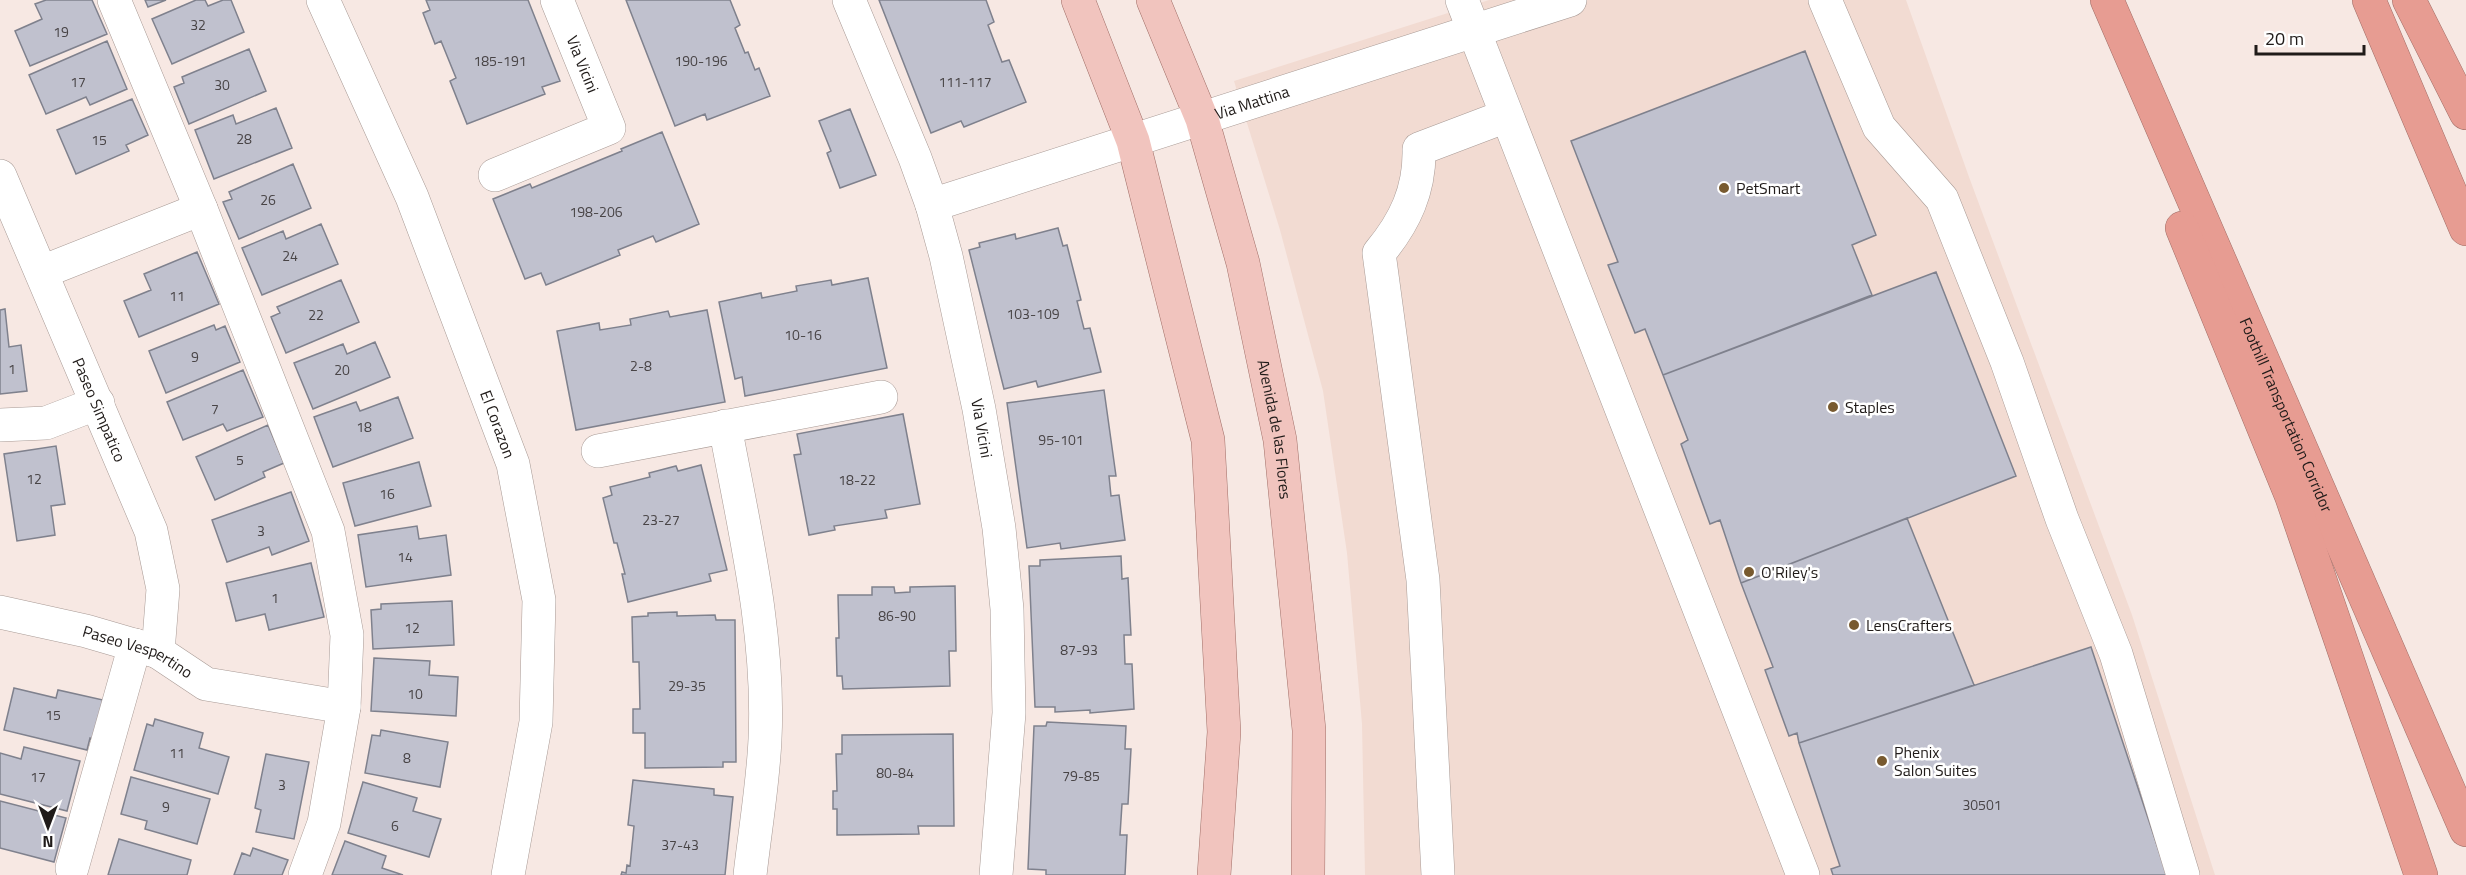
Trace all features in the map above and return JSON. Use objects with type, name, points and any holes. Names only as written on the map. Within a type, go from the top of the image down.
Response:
[{"type":"highway","name":"Foothill Transportation Corridor","points":[[2107,0],[2466,830]]},
{"type":"highway","points":[[2368,0],[2466,229]]},
{"type":"highway","points":[[2409,0],[2466,113]]},
{"type":"highway","points":[[2156,111],[2158,167],[2291,495],[2421,875]]},
{"type":"main road","points":[[1078,0],[1133,141],[1208,440],[1224,732],[1214,875]]},
{"type":"main road","name":"Avenida de las Flores","points":[[1153,0],[1202,119],[1243,263],[1280,440],[1309,730],[1308,875]]},
{"type":"street","points":[[114,0],[201,209],[328,531],[347,635],[344,707],[324,823],[305,875]]},
{"type":"street","name":"El Corazon","points":[[323,0],[412,197],[513,464],[539,600],[536,722],[508,875]]},
{"type":"street","name":"Via Vicini","points":[[495,175],[609,128],[557,0]]},
{"type":"street","name":"Via Vicini","points":[[849,0],[915,158],[932,205],[946,256],[979,409],[999,528],[1007,609],[1009,713],[996,875]]},
{"type":"street","name":"Via Mattina","points":[[932,205],[1202,119],[1467,15],[1570,0]]},
{"type":"street","points":[[1825,0],[1879,127],[1942,198],[2007,362],[2062,519],[2116,654],[2182,875]]},
{"type":"street","points":[[1467,15],[1803,875]]},
{"type":"street","points":[[1438,875],[1423,580],[1379,253],[1393,237],[1416,190],[1420,166],[1419,149],[1506,116]]},
{"type":"street","name":"Paseo Simpatico","points":[[0,176],[152,531],[163,589],[147,649],[72,868]]},
{"type":"street","points":[[42,272],[201,209]]},
{"type":"street","points":[[598,451],[881,397]]},
{"type":"street","points":[[0,425],[46,423],[98,403]]},
{"type":"street","points":[[725,426],[758,601],[762,639],[765,738],[750,875]]},
{"type":"street","name":"Paseo Vespertino","points":[[0,612],[86,631],[147,649],[206,684],[344,707]]},
{"type":"shaded area","points":[[1489,0],[1906,0],[1969,177],[2132,615],[2215,875],[1365,875],[1362,724],[1347,553],[1323,391],[1280,230],[1234,81]]},
{"type":"building","points":[[46,0],[92,0],[107,34],[30,66],[15,31],[42,19],[35,4]]},
{"type":"building","points":[[145,0],[166,0],[148,7]]},
{"type":"building","points":[[196,0],[205,0],[208,6],[223,0],[231,0],[244,32],[172,64],[152,19]]},
{"type":"building","points":[[426,0],[528,0],[560,81],[542,87],[545,94],[467,124],[450,81],[456,78],[441,41],[435,44],[423,13],[430,10]]},
{"type":"building","points":[[626,0],[730,0],[740,25],[735,28],[745,53],[748,52],[755,70],[759,68],[770,96],[707,120],[705,114],[675,126]]},
{"type":"building","points":[[879,0],[986,0],[994,22],[988,25],[1002,62],[1009,60],[1026,102],[964,127],[961,121],[931,133]]},
{"type":"building","points":[[107,41],[127,89],[90,105],[86,97],[46,114],[29,75]]},
{"type":"building","points":[[249,49],[266,91],[189,124],[174,87],[184,83],[182,77]]},
{"type":"building","name":"PetSmart","points":[[1805,51],[1876,235],[1852,245],[1872,295],[1663,375],[1645,329],[1635,333],[1608,265],[1618,262],[1571,141]]},
{"type":"building","points":[[132,99],[148,135],[126,145],[129,151],[76,174],[57,130]]},
{"type":"building","points":[[276,108],[292,148],[214,179],[195,130],[233,115],[236,124]]},
{"type":"building","points":[[850,109],[876,175],[840,188],[827,153],[831,151],[819,121]]},
{"type":"building","points":[[662,132],[699,224],[656,242],[653,236],[618,250],[620,255],[546,285],[541,273],[525,279],[493,199],[530,184],[532,188]]},
{"type":"building","points":[[293,164],[311,208],[239,239],[223,202],[232,199],[229,192]]},
{"type":"building","points":[[321,224],[338,264],[262,295],[242,248],[283,231],[286,239]]},
{"type":"building","points":[[1058,228],[1063,246],[1067,245],[1081,300],[1077,301],[1084,329],[1090,328],[1101,372],[1038,387],[1036,381],[1004,389],[969,250],[980,247],[979,243],[1015,234],[1016,239]]},
{"type":"building","points":[[197,252],[219,304],[139,337],[124,301],[151,290],[144,274]]},
{"type":"building","name":"Staples","points":[[1936,272],[2016,476],[1741,583],[1720,520],[1710,524],[1681,444],[1688,440],[1663,375]]},
{"type":"building","points":[[868,278],[887,368],[745,396],[742,377],[735,379],[719,302],[761,293],[762,298],[797,291],[796,286],[831,280],[832,285]]},
{"type":"building","points":[[341,280],[359,322],[286,353],[271,317],[280,313],[277,307]]},
{"type":"building","points":[[5,309],[9,347],[21,345],[27,391],[0,394],[0,310]]},
{"type":"building","points":[[707,310],[725,402],[576,430],[557,331],[599,323],[600,330],[631,325],[630,319],[668,311],[670,317]]},
{"type":"building","points":[[214,325],[216,330],[225,326],[240,362],[166,393],[149,351]]},
{"type":"building","points":[[375,342],[390,377],[313,409],[294,363],[343,344],[347,354]]},
{"type":"building","points":[[243,370],[263,417],[227,431],[223,424],[183,440],[167,402]]},
{"type":"building","points":[[1104,390],[1116,476],[1109,476],[1111,496],[1119,495],[1125,540],[1061,549],[1060,543],[1027,548],[1007,403]]},
{"type":"building","points":[[398,397],[413,438],[333,467],[314,417],[356,402],[360,411]]},
{"type":"building","points":[[903,414],[920,504],[885,510],[887,518],[834,526],[835,530],[809,535],[794,455],[801,454],[797,434]]},
{"type":"building","points":[[268,425],[284,463],[263,472],[265,477],[215,500],[196,457]]},
{"type":"building","points":[[56,446],[65,504],[51,506],[55,535],[17,541],[4,454]]},
{"type":"building","points":[[419,462],[431,506],[355,526],[343,483]]},
{"type":"building","points":[[701,465],[727,570],[709,574],[711,581],[628,602],[622,574],[625,574],[617,543],[614,543],[603,498],[612,495],[610,487],[650,477],[649,473],[676,466],[678,471]]},
{"type":"building","points":[[291,492],[309,541],[272,555],[269,547],[227,562],[212,520]]},
{"type":"building","name":"LensCrafters","points":[[1907,518],[1974,685],[1799,743],[1797,733],[1789,736],[1765,670],[1773,667],[1741,583]]},
{"type":"building","points":[[417,526],[419,539],[446,535],[451,575],[366,587],[358,535]]},
{"type":"building","points":[[1121,556],[1122,579],[1128,578],[1131,635],[1124,635],[1125,664],[1132,664],[1134,709],[1090,713],[1090,710],[1055,712],[1055,707],[1035,707],[1029,566],[1040,566],[1040,560]]},
{"type":"building","points":[[311,563],[324,617],[269,630],[265,614],[236,621],[226,583]]},
{"type":"building","points":[[955,586],[956,651],[949,651],[950,686],[843,689],[842,676],[837,676],[838,595],[872,595],[872,587],[894,587],[895,593],[910,592],[910,587]]},
{"type":"building","points":[[452,601],[454,645],[373,649],[371,610],[381,609],[381,604]]},
{"type":"building","points":[[677,612],[677,616],[715,615],[716,620],[735,620],[736,762],[723,762],[723,767],[645,768],[645,733],[633,733],[633,709],[640,709],[639,662],[633,662],[632,617],[648,616],[648,613]]},
{"type":"building","points":[[2091,647],[2167,875],[1833,875],[1831,869],[1840,866],[1799,743]]},
{"type":"building","points":[[374,658],[430,661],[429,675],[458,677],[456,716],[371,711]]},
{"type":"building","points":[[14,688],[56,698],[58,690],[103,700],[93,739],[90,738],[87,750],[4,730]]},
{"type":"building","points":[[155,719],[203,733],[199,748],[229,757],[218,794],[134,770],[147,724],[153,726]]},
{"type":"building","points":[[1047,722],[1126,726],[1125,749],[1131,749],[1128,804],[1122,804],[1120,835],[1127,835],[1125,875],[1046,875],[1046,870],[1028,869],[1034,726],[1046,726]]},
{"type":"building","points":[[381,730],[448,742],[440,787],[365,773],[372,735],[380,736]]},
{"type":"building","points":[[953,734],[954,826],[918,826],[919,834],[837,835],[837,809],[833,809],[833,791],[837,791],[836,754],[842,754],[842,735]]},
{"type":"building","points":[[24,747],[80,761],[67,811],[0,794],[0,753],[21,759]]},
{"type":"building","points":[[266,754],[309,762],[294,839],[256,832],[261,810],[255,808]]},
{"type":"building","points":[[131,777],[210,799],[197,844],[145,829],[147,821],[121,814]]},
{"type":"building","points":[[633,780],[714,789],[714,795],[733,797],[725,875],[621,875],[622,872],[626,873],[627,865],[630,866],[634,826],[628,825]]},
{"type":"building","points":[[363,782],[417,798],[413,811],[441,819],[429,857],[348,833]]},
{"type":"building","points":[[0,801],[66,818],[54,862],[0,848]]},
{"type":"building","points":[[119,839],[191,860],[187,875],[108,875]]},
{"type":"building","points":[[345,841],[386,856],[382,868],[403,875],[332,875]]},
{"type":"building","points":[[253,848],[288,860],[282,875],[234,875],[242,853],[250,856]]},
{"type":"place","name":"PetSmart","points":[[1724,188]]},
{"type":"place","name":"Staples","points":[[1833,407]]},
{"type":"place","name":"O'Riley's","points":[[1749,572]]},
{"type":"place","name":"LensCrafters","points":[[1854,625]]},
{"type":"place","name":"Phenix Salon Suites","points":[[1882,761]]}]
